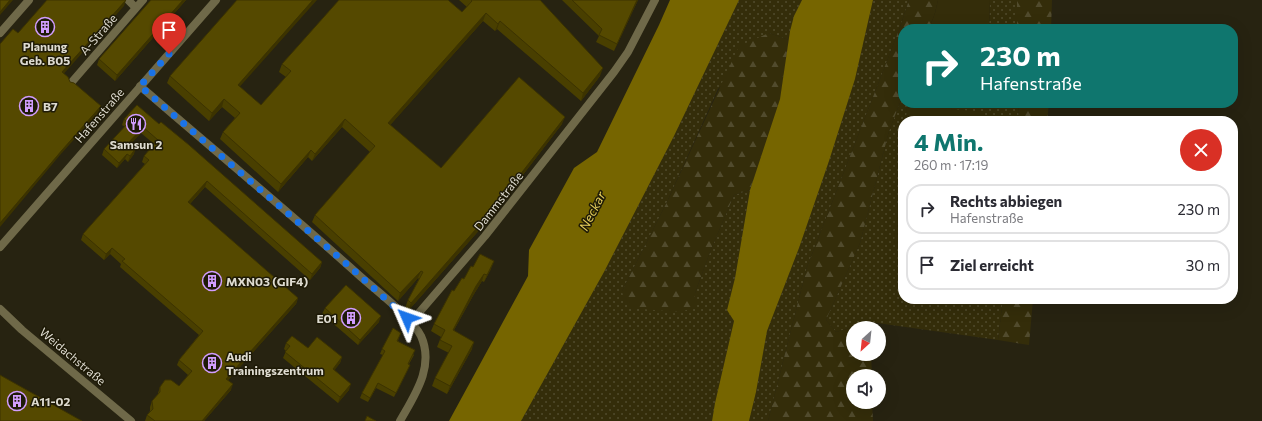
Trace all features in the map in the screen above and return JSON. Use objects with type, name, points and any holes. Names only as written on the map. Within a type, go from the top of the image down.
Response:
[{"type":"street","points":[[0,33],[29,0]]},
{"type":"street","points":[[128,0],[136,8]]},
{"type":"street","name":"A-Straße","points":[[71,84],[143,0]]},
{"type":"street","name":"Hafenstraße","points":[[0,247],[216,0]]},
{"type":"street","name":"Dammstraße","points":[[411,322],[486,236],[614,72],[628,52],[654,0]]},
{"type":"street","points":[[140,86],[349,266],[411,322],[421,337],[425,354],[425,368],[418,390],[400,421]]},
{"type":"street","name":"Weidachstraße","points":[[0,309],[22,330],[131,421]]},
{"type":"green space","points":[[739,0],[802,0],[792,24],[789,40],[769,33],[718,89],[666,204],[622,291],[694,308],[695,293],[710,252],[734,195],[750,190],[735,278],[727,309],[734,321],[712,421],[521,421],[604,272],[674,136]]},
{"type":"green space","points":[[873,0],[909,0],[901,24],[898,24],[898,33],[807,267],[768,421],[749,421],[767,331],[799,248],[855,79]]},
{"type":"green space","points":[[909,0],[938,0],[931,24],[901,24]]},
{"type":"green space","points":[[938,0],[990,0],[989,24],[931,24]]},
{"type":"green space","points":[[990,0],[1017,0],[1017,24],[989,24]]},
{"type":"green space","points":[[1017,0],[1052,0],[1051,24],[1017,24]]},
{"type":"green space","points":[[769,33],[789,40],[780,99],[750,190],[734,195],[710,252],[695,293],[695,308],[678,312],[630,308],[624,300],[622,291],[666,204],[739,46]]},
{"type":"green space","points":[[898,33],[898,108],[889,131],[860,243],[826,320],[836,332],[846,329],[846,361],[871,361],[872,369],[846,369],[846,409],[872,409],[873,421],[768,421],[807,267]]},
{"type":"green space","points":[[898,108],[1018,108],[1019,116],[898,116],[898,304],[1002,304],[998,340],[886,324],[886,321],[846,321],[846,329],[836,332],[826,320],[860,243],[889,131]]},
{"type":"green space","points":[[907,108],[940,108],[985,112],[985,116],[906,116]]},
{"type":"green space","points":[[1018,108],[1048,108],[1048,116],[1019,116]]},
{"type":"green space","points":[[898,202],[898,243],[894,243]]},
{"type":"green space","points":[[1002,304],[1033,304],[1029,345],[998,340]]},
{"type":"water","name":"Neckar","points":[[670,0],[739,0],[674,136],[604,272],[521,421],[449,421],[528,276],[529,250],[574,168],[597,152]]},
{"type":"water","points":[[802,0],[873,0],[855,79],[829,161],[799,248],[767,331],[749,421],[712,421],[734,321],[727,310],[735,278],[750,190],[780,99],[790,31],[794,16]]},
{"type":"building","points":[[0,0],[10,0],[0,12]]},
{"type":"building","points":[[47,0],[126,0],[62,72],[68,77],[70,82],[74,83],[101,106],[0,223],[0,44],[13,29],[18,33]]},
{"type":"building","points":[[151,0],[183,0],[117,75],[99,59]]},
{"type":"building","points":[[237,0],[313,0],[238,85],[261,105],[291,71],[282,64],[339,0],[448,0],[462,12],[472,1],[471,0],[540,0],[603,68],[583,93],[500,21],[498,24],[486,13],[388,123],[441,168],[519,77],[565,117],[491,212],[411,303],[408,300],[423,272],[421,271],[400,293],[315,215],[375,146],[345,119],[315,154],[311,150],[281,184],[223,132],[240,113],[224,99],[212,113],[170,76]]},
{"type":"building","points":[[572,0],[637,0],[617,44],[599,35],[602,29]]},
{"type":"building","points":[[137,105],[159,124],[161,122],[189,145],[322,262],[312,274],[207,181],[188,202],[298,298],[226,379],[233,384],[202,421],[155,421],[147,415],[153,409],[152,401],[160,392],[160,387],[165,380],[171,380],[179,386],[192,371],[179,360],[203,331],[122,261],[125,259],[112,248],[106,254],[83,234],[149,160],[144,156],[158,140],[143,127],[129,142],[136,148],[130,156],[127,154],[119,163],[104,149],[128,123],[124,119]]},
{"type":"building","points":[[480,254],[494,261],[487,275],[484,274],[476,286],[453,330],[474,342],[450,386],[435,378],[452,346],[440,340],[445,330],[434,324],[452,290],[454,291],[462,278],[464,279]]},
{"type":"building","name":"E01","points":[[346,285],[381,316],[360,340],[325,308]]},
{"type":"building","points":[[393,328],[401,333],[397,341],[415,350],[408,364],[410,365],[396,393],[378,383],[370,398],[362,393],[385,351],[382,349]]},
{"type":"building","points":[[292,336],[308,348],[317,337],[342,357],[333,369],[351,384],[340,397],[285,352],[290,346],[286,343]]},
{"type":"building","name":"A11-02","points":[[0,375],[82,421],[0,421]]},
{"type":"building","points":[[367,416],[376,421],[365,421]]},
{"type":"place","name":"Planung Geb. B05","points":[[45,27]]},
{"type":"place","name":"B7","points":[[29,106]]},
{"type":"place","name":"Samsun 2","points":[[136,124]]},
{"type":"place","name":"MXN03 (GIF4)","points":[[212,281]]},
{"type":"place","name":"E01","points":[[351,318]]},
{"type":"place","name":"Audi Trainingszentrum","points":[[212,363]]},
{"type":"place","name":"A11-02","points":[[17,401]]},
{"type":"route","points":[[169,54],[140,86],[349,266],[407,318]]}]
